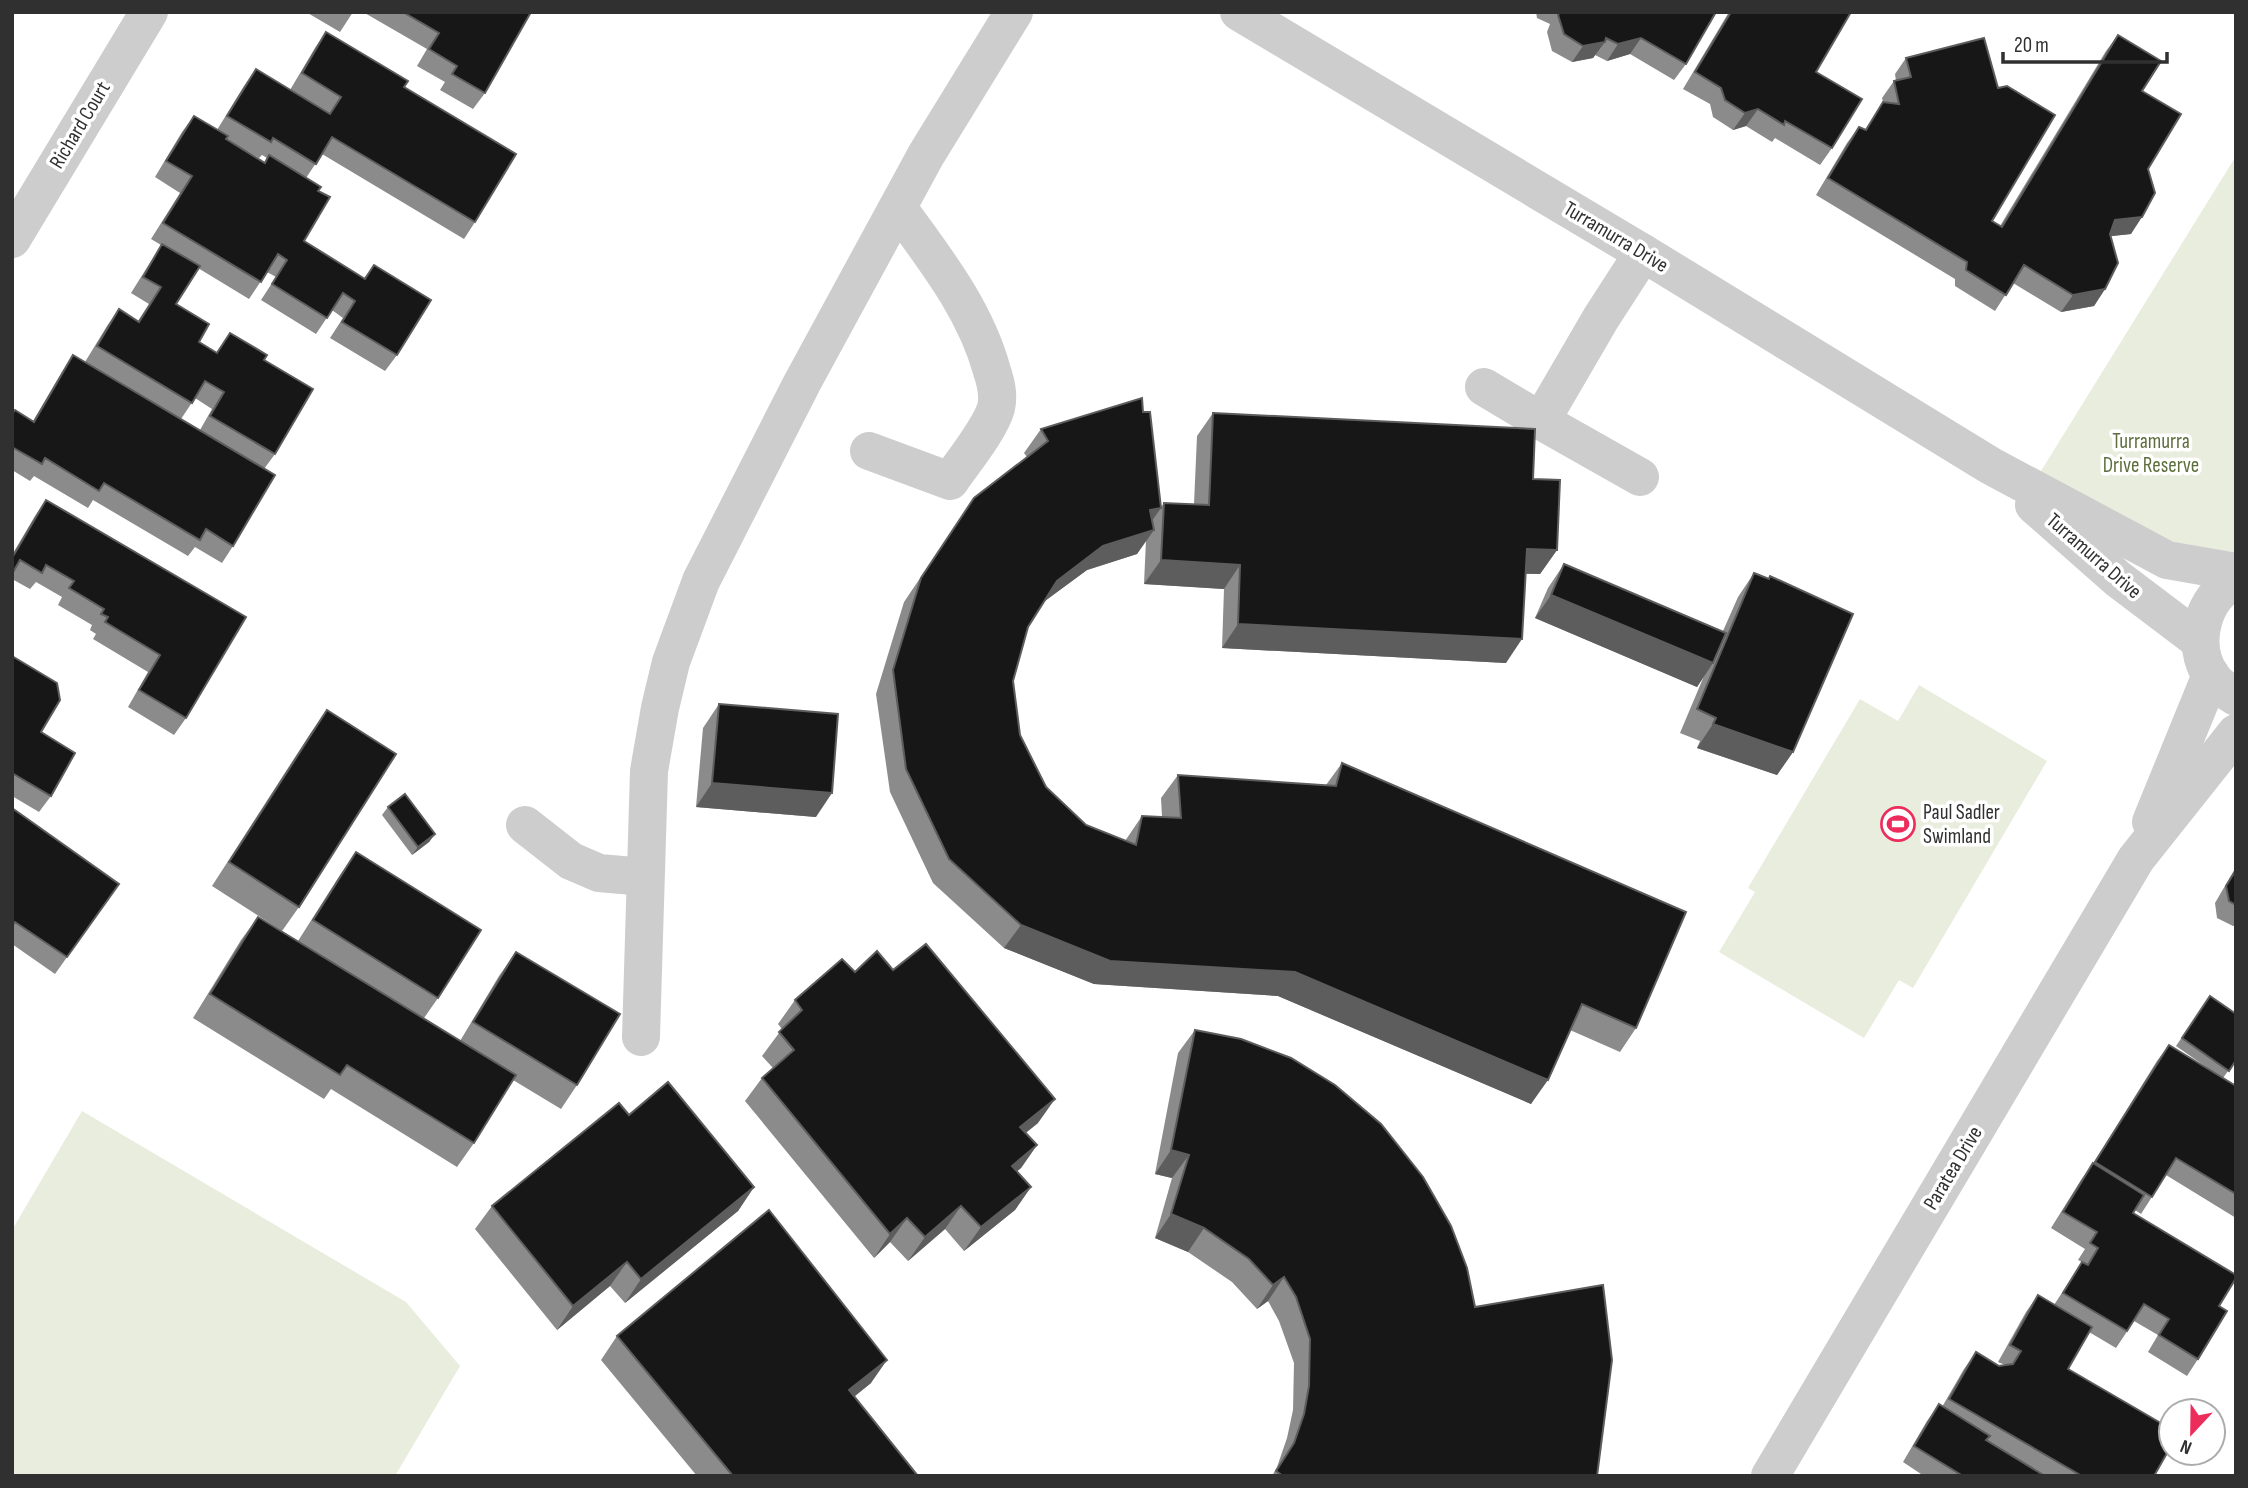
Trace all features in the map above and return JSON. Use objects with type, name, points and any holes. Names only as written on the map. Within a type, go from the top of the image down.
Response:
[{"type":"street","name":"Richard Court","points":[[12,239],[149,12]]},
{"type":"street","points":[[641,1037],[648,790],[652,753],[671,662],[692,603],[796,395],[926,155],[1014,12]]},
{"type":"street","name":"Turramurra Drive","points":[[1239,12],[1643,253],[1991,466],[2167,560],[2236,572]]},
{"type":"street","points":[[869,451],[950,481],[989,424],[998,399],[988,355],[978,330],[959,294],[898,208]]},
{"type":"street","points":[[1541,421],[1601,318],[1643,253]]},
{"type":"street","points":[[1485,387],[1640,477]]},
{"type":"street","name":"Turramurra Drive","points":[[1991,466],[2216,671]]},
{"type":"street","name":"Paratea Drive","points":[[1770,1476],[2136,859],[2216,671],[2203,620],[2213,599],[2236,580]]},
{"type":"street","name":"Paratea Drive","points":[[2136,859],[2236,733]]},
{"type":"street","points":[[525,825],[571,861],[599,873],[645,877]]},
{"type":"green space","name":"Turramurra Drive Reserve","points":[[2236,156],[2236,572],[2031,487]]},
{"type":"green space","name":"Paul Sadler Swimland","points":[[1919,685],[2047,761],[1913,988],[1899,980],[1864,1038],[1719,952],[1755,892],[1748,888],[1860,699],[1898,721]]},
{"type":"green space","points":[[82,1111],[406,1302],[460,1366],[395,1476],[12,1476],[12,1230]]},
{"type":"building","points":[[403,12],[531,12],[485,93],[452,74],[457,66],[429,49],[439,33]]},
{"type":"building","points":[[1560,12],[1716,12],[1686,64],[1641,38],[1618,44],[1606,38],[1605,42],[1583,46],[1564,34],[1558,15]]},
{"type":"building","points":[[1731,12],[1851,12],[1816,72],[1862,99],[1832,148],[1758,109],[1745,113],[1725,100],[1721,88],[1695,72]]},
{"type":"building","points":[[326,32],[408,81],[404,87],[516,154],[475,222],[332,137],[316,164],[273,138],[271,142],[227,116],[256,69],[330,114],[341,97],[302,73]]},
{"type":"building","points":[[2118,35],[2161,61],[2142,91],[2181,114],[2148,169],[2155,193],[2142,217],[2115,220],[2110,234],[2118,263],[2105,289],[2073,295],[2024,265],[2006,295],[1966,270],[1967,262],[1828,178],[1859,127],[1866,130],[1883,102],[1899,104],[1894,81],[1911,77],[1906,58],[1984,38],[1998,88],[2007,86],[2055,115],[1992,221],[2002,227]]},
{"type":"building","points":[[194,116],[265,163],[269,155],[321,187],[318,191],[330,197],[304,241],[365,279],[374,265],[431,300],[397,355],[342,322],[355,301],[343,293],[327,318],[272,284],[287,260],[278,254],[261,282],[163,223],[192,176],[166,161]]},
{"type":"building","points":[[162,244],[200,266],[176,304],[209,324],[199,342],[217,353],[230,333],[267,355],[264,360],[313,389],[275,454],[210,416],[224,392],[205,381],[192,403],[97,346],[119,309],[139,322],[161,287],[143,277]]},
{"type":"building","points":[[73,355],[275,475],[233,546],[206,529],[200,540],[104,483],[99,491],[45,458],[42,464],[12,447],[12,414],[15,410],[34,422]]},
{"type":"building","points":[[1142,398],[1143,412],[1150,412],[1161,508],[1150,510],[1154,530],[1103,546],[1057,581],[1028,627],[1013,681],[1020,735],[1046,787],[1086,825],[1136,845],[1142,816],[1181,818],[1178,775],[1336,786],[1342,763],[1686,912],[1636,1028],[1582,1004],[1548,1080],[1295,972],[1110,961],[1021,925],[949,859],[906,769],[893,670],[921,578],[974,498],[1048,441],[1041,429]]},
{"type":"building","points":[[1213,413],[1535,429],[1533,479],[1560,480],[1557,550],[1527,549],[1522,639],[1238,624],[1240,565],[1161,560],[1164,503],[1209,505]]},
{"type":"building","points":[[46,500],[246,617],[186,718],[139,690],[160,655],[105,622],[108,617],[101,614],[104,609],[69,588],[74,581],[46,565],[42,573],[20,560],[12,574],[12,558]]},
{"type":"building","points":[[1564,564],[1726,633],[1713,663],[1551,595]]},
{"type":"building","points":[[1754,573],[1769,579],[1770,576],[1853,614],[1793,752],[1713,724],[1716,718],[1697,709]]},
{"type":"building","points":[[12,656],[57,683],[60,700],[41,732],[75,753],[51,796],[12,773]]},
{"type":"building","points":[[719,704],[838,714],[832,793],[712,783]]},
{"type":"building","points":[[327,710],[396,754],[299,907],[229,862]]},
{"type":"building","points":[[405,794],[435,834],[418,847],[388,807]]},
{"type":"building","points":[[12,808],[119,884],[67,957],[15,922],[12,926]]},
{"type":"building","points":[[356,852],[481,930],[438,998],[313,920]]},
{"type":"building","points":[[2236,870],[2236,905],[2229,901],[2226,886]]},
{"type":"building","points":[[258,917],[516,1075],[474,1143],[347,1065],[340,1075],[210,994]]},
{"type":"building","points":[[926,944],[1055,1099],[1020,1127],[1037,1145],[1012,1166],[1031,1187],[981,1227],[961,1206],[925,1237],[907,1218],[890,1234],[762,1078],[794,1050],[779,1032],[802,1010],[795,1000],[842,959],[855,972],[877,951],[893,970]]},
{"type":"building","points":[[516,952],[620,1014],[577,1085],[473,1022]]},
{"type":"building","points":[[2210,996],[2236,1014],[2236,1060],[2229,1071],[2182,1038]]},
{"type":"building","points":[[1195,1030],[1241,1039],[1291,1058],[1335,1085],[1381,1124],[1423,1177],[1451,1226],[1467,1268],[1475,1307],[1603,1285],[1612,1360],[1597,1476],[1283,1476],[1276,1471],[1294,1443],[1304,1414],[1309,1386],[1310,1339],[1296,1297],[1284,1277],[1273,1285],[1249,1259],[1204,1228],[1171,1214],[1189,1155],[1171,1150]]},
{"type":"building","points":[[2169,1045],[2236,1086],[2236,1194],[2176,1158],[2152,1197],[2095,1162]]},
{"type":"building","points":[[668,1082],[754,1187],[641,1279],[627,1262],[573,1306],[492,1206],[619,1103],[629,1115]]},
{"type":"building","points":[[2093,1163],[2144,1195],[2133,1213],[2236,1275],[2219,1306],[2227,1311],[2198,1359],[2159,1335],[2169,1319],[2144,1304],[2127,1331],[2063,1293],[2082,1262],[2088,1265],[2098,1248],[2090,1243],[2097,1232],[2063,1212]]},
{"type":"building","points":[[769,1210],[887,1360],[849,1390],[918,1476],[733,1476],[617,1336]]},
{"type":"building","points":[[2038,1295],[2092,1327],[2068,1369],[2157,1421],[2159,1467],[2154,1476],[2082,1476],[1949,1399],[1976,1352],[1999,1366],[2013,1364],[2021,1351],[2010,1345]]},
{"type":"building","points":[[1939,1404],[1990,1436],[1986,1440],[2045,1476],[1963,1476],[1914,1446]]},
{"type":"place","name":"Paul Sadler Swimland","points":[[1898,824]]}]
